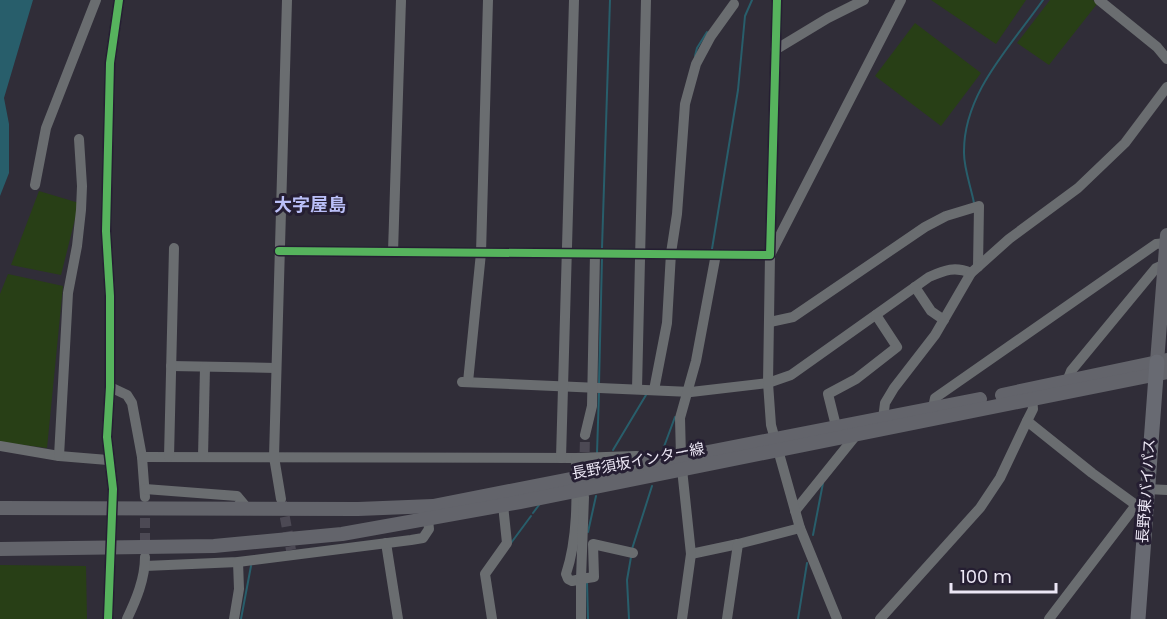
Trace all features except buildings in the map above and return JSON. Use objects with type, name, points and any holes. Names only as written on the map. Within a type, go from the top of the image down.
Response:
[{"type":"highway","name":"長野東バイパス","points":[[1138,619],[1142,505],[1147,489],[1162,367]]},
{"type":"main road","points":[[1162,367],[1167,235]]},
{"type":"main road","name":"長野須坂インター線","points":[[777,445],[836,426],[1067,381],[1162,367]]},
{"type":"main road","name":"長野須坂インター線","points":[[0,549],[214,546],[342,534],[503,505],[682,463],[777,445],[857,434],[1032,398],[1162,367]]},
{"type":"main road","name":"長野須坂インター線","points":[[0,508],[358,509],[433,506],[579,488],[651,463],[682,463]]},
{"type":"street","points":[[34,185],[46,128],[96,0]]},
{"type":"street","points":[[108,619],[109,508],[113,489],[107,437],[110,387],[110,296],[106,231],[107,155],[110,63],[119,0]]},
{"type":"street","points":[[281,499],[274,457],[287,0]]},
{"type":"street","points":[[393,252],[400,0]]},
{"type":"street","points":[[488,0],[481,253],[465,382],[687,392],[768,383],[791,375],[929,277],[947,269],[975,270]]},
{"type":"street","points":[[561,458],[574,0]]},
{"type":"street","points":[[637,389],[646,0]]},
{"type":"street","points":[[777,0],[768,383],[771,425],[800,528],[837,619]]},
{"type":"street","points":[[775,50],[828,18],[864,0]]},
{"type":"street","points":[[771,255],[901,0]]},
{"type":"street","points":[[1099,0],[1157,47],[1167,59]]},
{"type":"street","points":[[654,390],[667,323],[685,104],[696,64],[711,36],[734,4]]},
{"type":"street","points":[[883,418],[885,403],[894,388],[923,352],[975,270],[1009,239],[1078,188],[1117,151],[1167,87]]},
{"type":"street","points":[[59,456],[68,293],[80,220],[82,186],[79,139]]},
{"type":"street","points":[[770,322],[794,317],[916,233],[945,216],[980,206],[975,270]]},
{"type":"street","points":[[933,408],[935,398],[1156,244],[1166,243]]},
{"type":"street","points":[[169,457],[174,248]]},
{"type":"street","points":[[279,251],[771,255]]},
{"type":"street","points":[[585,435],[597,388],[595,253]]},
{"type":"street","points":[[682,619],[691,554],[680,418],[696,361],[716,254]]},
{"type":"street","points":[[1067,381],[1071,370],[1156,268],[1165,264]]},
{"type":"street","points":[[915,287],[931,311],[944,320]]},
{"type":"street","points":[[836,426],[828,394],[856,379],[897,347],[876,315]]},
{"type":"street","points":[[171,366],[276,368]]},
{"type":"street","points":[[203,457],[206,367]]},
{"type":"street","points":[[110,387],[127,395],[132,403],[142,457],[145,493],[237,496],[246,508]]},
{"type":"street","points":[[880,619],[980,508],[1000,478],[1033,409],[1032,398]]},
{"type":"street","points":[[1027,421],[1092,473],[1142,505],[1049,619]]},
{"type":"street","points":[[795,511],[857,434]]},
{"type":"street","points":[[0,446],[59,456],[108,460]]},
{"type":"street","points":[[142,457],[645,457],[651,463]]},
{"type":"street","points":[[576,458],[579,488],[572,556],[566,574],[568,579],[572,581],[594,577],[594,544],[631,553]]},
{"type":"street","points":[[1147,489],[1167,490]]},
{"type":"street","points":[[492,619],[485,574],[507,543],[503,505]]},
{"type":"street","points":[[128,619],[138,597],[145,562],[238,562],[423,538],[429,529],[428,520]]},
{"type":"street","points":[[691,554],[800,528]]},
{"type":"street","points":[[386,543],[398,619]]},
{"type":"street","points":[[727,619],[738,544]]},
{"type":"street","points":[[234,619],[240,589],[238,562]]},
{"type":"street","points":[[581,619],[585,579]]},
{"type":"green space","points":[[931,0],[1026,0],[996,44]]},
{"type":"green space","points":[[1050,0],[1093,0],[1097,4],[1049,65],[1017,43]]},
{"type":"green space","points":[[915,23],[981,73],[941,126],[875,76]]},
{"type":"green space","points":[[39,191],[79,203],[61,275],[11,265]]},
{"type":"green space","points":[[8,274],[63,286],[47,448],[0,442],[0,294]]},
{"type":"green space","points":[[0,565],[86,566],[87,619],[0,619]]},
{"type":"water","points":[[0,0],[33,0],[4,98],[9,124],[9,173],[0,196]]},
{"type":"waterway","points":[[602,248],[610,0]]},
{"type":"waterway","points":[[712,249],[738,90],[745,16],[752,0]]},
{"type":"waterway","points":[[974,203],[964,159],[966,131],[971,110],[991,71],[1043,0]]},
{"type":"waterway","points":[[695,56],[707,32]]},
{"type":"waterway","points":[[599,384],[602,258]]},
{"type":"waterway","points":[[597,453],[599,392]]},
{"type":"waterway","points":[[613,450],[646,395]]},
{"type":"waterway","points":[[662,452],[675,417]]},
{"type":"waterway","points":[[813,535],[823,483]]},
{"type":"waterway","points":[[632,549],[652,486]]},
{"type":"waterway","points":[[588,532],[596,496]]},
{"type":"waterway","points":[[533,513],[539,505]]},
{"type":"waterway","points":[[511,543],[531,516]]},
{"type":"waterway","points":[[629,619],[627,580],[631,557]]},
{"type":"waterway","points":[[798,619],[807,563]]},
{"type":"waterway","points":[[241,619],[251,566]]},
{"type":"waterway","points":[[587,582],[588,619]]},
{"type":"tunnel","points":[[584,482],[585,435]]},
{"type":"tunnel","points":[[282,502],[291,550]]},
{"type":"tunnel","points":[[145,503],[145,554]]},
{"type":"cycle path","points":[[108,619],[113,489],[107,437],[110,387],[110,296],[106,231],[110,63],[119,0]]},
{"type":"cycle path","points":[[279,251],[770,255],[777,0]]},
{"type":"district","name":"大字屋島","points":[[310,205]]}]
